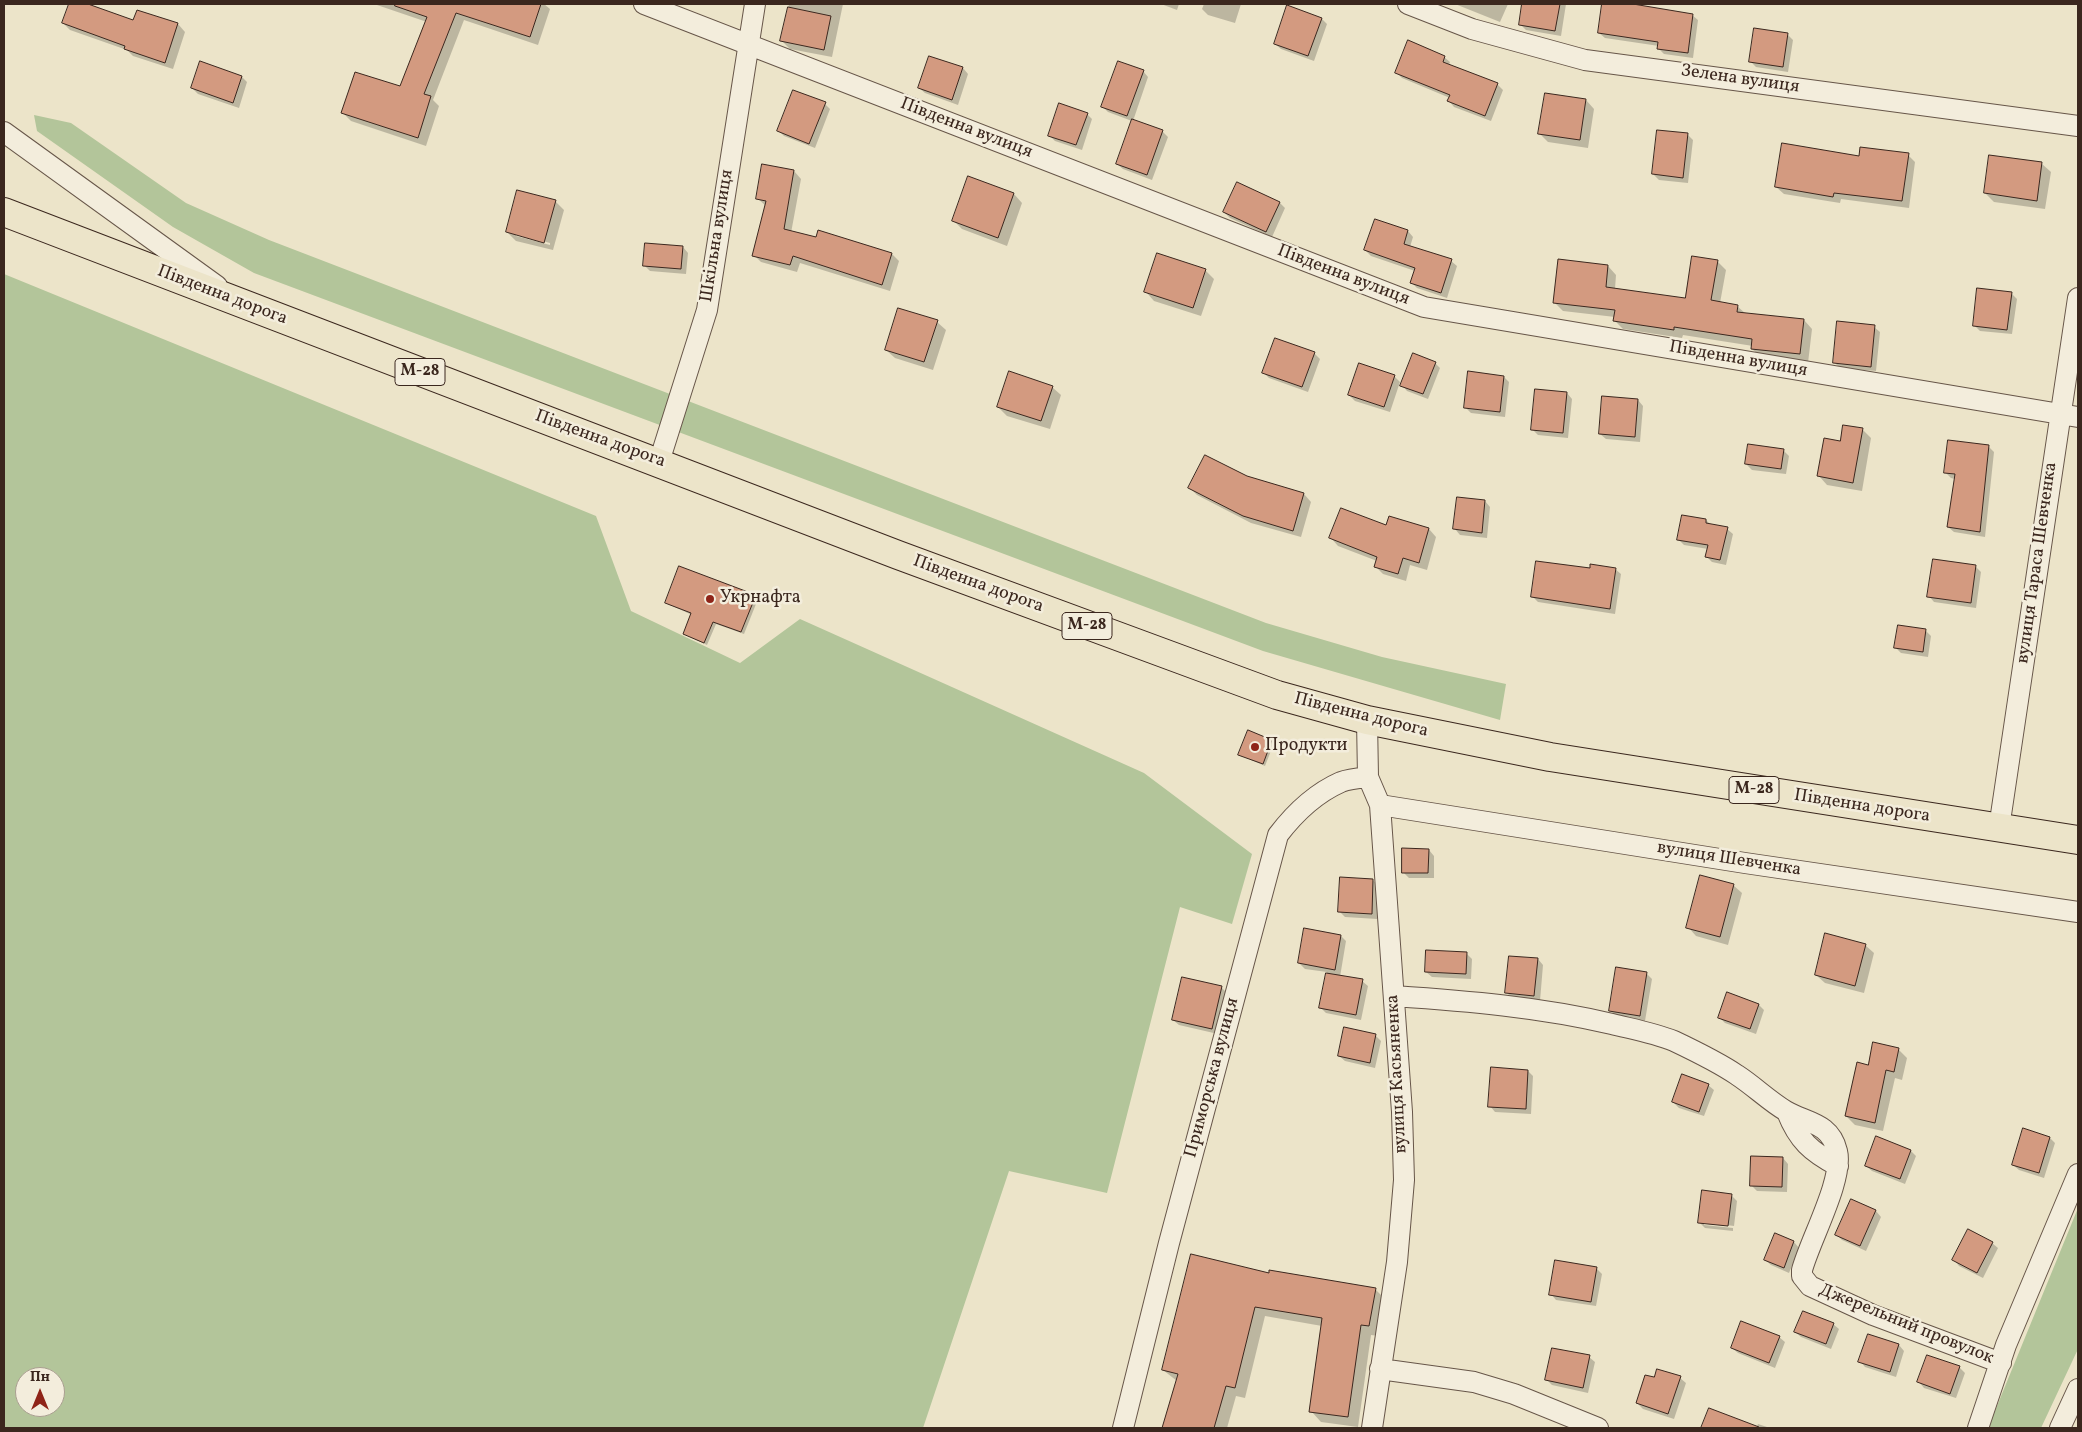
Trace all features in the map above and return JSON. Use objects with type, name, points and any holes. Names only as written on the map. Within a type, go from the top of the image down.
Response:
[{"type":"highway","name":"Південна дорога","points":[[4,212],[898,555],[1277,694],[1367,720],[1550,757],[2078,840]]},
{"type":"street","name":"Південна вулиця","points":[[644,4],[1424,307],[2069,415]]},
{"type":"street","name":"Шкільна вулиця","points":[[659,462],[706,310],[755,4]]},
{"type":"street","name":"Зелена вулиця","points":[[1408,4],[1472,29],[1585,60],[2078,126]]},
{"type":"street","points":[[4,132],[239,302]]},
{"type":"street","name":"вулиця Тараса Шевченка","points":[[1998,828],[2069,415],[2078,298]]},
{"type":"street","name":"вулиця Касьяненка","points":[[1367,720],[1368,777],[1380,806],[1402,1112],[1404,1180],[1397,1262],[1372,1428]]},
{"type":"street","name":"Приморська вулиця","points":[[1123,1428],[1171,1234],[1278,835],[1290,820],[1311,801],[1341,782],[1368,777]]},
{"type":"street","name":"вулиця Шевченка","points":[[1380,806],[2078,912]]},
{"type":"street","name":"Джерельний провулок","points":[[1394,996],[1490,1003],[1584,1017],[1648,1033],[1678,1043],[1736,1074],[1787,1112],[1817,1123],[1830,1136],[1837,1151],[1838,1166],[1831,1191],[1804,1263],[1802,1276],[1804,1281],[1810,1286],[1873,1315],[2001,1363]]},
{"type":"street","points":[[1978,1428],[2006,1345],[2078,1174]]},
{"type":"street","points":[[1380,1369],[1474,1382],[1514,1394],[1598,1428]]},
{"type":"street","points":[[2060,1428],[2078,1389]]},
{"type":"green space","points":[[34,115],[71,123],[186,203],[269,240],[1266,623],[1382,657],[1506,684],[1500,720],[1263,651],[254,273],[173,227],[37,131]]},
{"type":"green space","points":[[4,274],[596,516],[631,611],[740,663],[800,619],[1144,773],[1252,854],[1232,924],[1180,907],[1107,1193],[1009,1171],[923,1428],[4,1428]]},
{"type":"green space","points":[[2078,1208],[2078,1349],[2041,1428],[1988,1428]]},
{"type":"building","points":[[69,4],[88,4],[133,20],[137,10],[178,23],[165,63],[124,49],[125,46],[62,23]]},
{"type":"building","points":[[395,4],[541,4],[530,37],[456,13],[424,94],[431,96],[418,138],[341,113],[355,72],[400,86],[427,17],[395,6]]},
{"type":"building","points":[[1522,4],[1560,4],[1555,31],[1519,25]]},
{"type":"building","points":[[1602,4],[1633,4],[1693,14],[1688,53],[1657,49],[1658,42],[1598,33]]},
{"type":"building","points":[[1287,5],[1322,18],[1308,56],[1274,44]]},
{"type":"building","points":[[788,7],[831,16],[824,50],[780,41]]},
{"type":"building","points":[[1754,28],[1788,33],[1783,67],[1749,62]]},
{"type":"building","points":[[1408,40],[1445,56],[1443,62],[1498,83],[1485,116],[1447,101],[1450,95],[1395,73]]},
{"type":"building","points":[[929,56],[963,67],[952,100],[918,88]]},
{"type":"building","points":[[200,61],[242,76],[233,103],[191,88]]},
{"type":"building","points":[[1118,61],[1144,70],[1127,116],[1101,107]]},
{"type":"building","points":[[793,90],[826,102],[809,144],[777,131]]},
{"type":"building","points":[[1545,93],[1586,99],[1580,140],[1538,134]]},
{"type":"building","points":[[1059,103],[1088,113],[1076,145],[1048,136]]},
{"type":"building","points":[[1132,119],[1163,130],[1147,175],[1116,164]]},
{"type":"building","points":[[1657,130],[1688,133],[1683,178],[1652,174]]},
{"type":"building","points":[[1782,143],[1859,156],[1860,147],[1909,153],[1902,201],[1834,193],[1833,197],[1775,187]]},
{"type":"building","points":[[1989,155],[2042,162],[2037,201],[1984,193]]},
{"type":"building","points":[[762,164],[794,170],[784,229],[816,237],[818,230],[892,253],[882,285],[793,256],[790,265],[752,256],[766,201],[756,199]]},
{"type":"building","points":[[968,176],[1014,193],[998,238],[952,221]]},
{"type":"building","points":[[1237,182],[1280,202],[1266,232],[1223,212]]},
{"type":"building","points":[[517,190],[556,200],[544,243],[506,232]]},
{"type":"building","points":[[1375,219],[1408,230],[1404,244],[1452,259],[1441,293],[1410,283],[1415,268],[1364,250]]},
{"type":"building","points":[[645,243],[683,246],[681,269],[643,266]]},
{"type":"building","points":[[1157,253],[1206,269],[1193,308],[1144,292]]},
{"type":"building","points":[[1692,256],[1718,260],[1711,300],[1738,305],[1737,312],[1804,319],[1800,354],[1751,349],[1752,339],[1674,327],[1674,330],[1613,321],[1615,310],[1553,303],[1558,259],[1608,265],[1606,287],[1685,298]]},
{"type":"building","points":[[1977,288],[2012,292],[2007,330],[1973,326]]},
{"type":"building","points":[[898,308],[938,320],[924,362],[885,350]]},
{"type":"building","points":[[1837,321],[1875,325],[1871,367],[1833,363]]},
{"type":"building","points":[[1275,338],[1315,352],[1302,387],[1262,373]]},
{"type":"building","points":[[1413,353],[1436,362],[1423,394],[1400,386]]},
{"type":"building","points":[[1359,363],[1395,375],[1384,407],[1348,395]]},
{"type":"building","points":[[1009,371],[1053,386],[1041,421],[997,407]]},
{"type":"building","points":[[1468,371],[1504,376],[1500,412],[1464,408]]},
{"type":"building","points":[[1535,389],[1567,392],[1563,433],[1531,430]]},
{"type":"building","points":[[1602,396],[1638,399],[1635,437],[1599,434]]},
{"type":"building","points":[[1843,425],[1863,428],[1853,483],[1817,476],[1824,438],[1840,441]]},
{"type":"building","points":[[1948,440],[1989,445],[1980,532],[1947,527],[1955,474],[1944,473]]},
{"type":"building","points":[[1748,444],[1784,449],[1781,469],[1745,464]]},
{"type":"building","points":[[1205,455],[1247,476],[1304,493],[1293,531],[1243,516],[1188,488]]},
{"type":"building","points":[[1457,497],[1485,500],[1482,533],[1453,529]]},
{"type":"building","points":[[1341,508],[1386,525],[1389,516],[1429,528],[1419,563],[1403,558],[1398,574],[1374,567],[1377,557],[1329,538]]},
{"type":"building","points":[[1682,515],[1706,519],[1706,523],[1728,527],[1720,560],[1705,557],[1708,545],[1677,540]]},
{"type":"building","points":[[1933,559],[1976,565],[1971,603],[1927,597]]},
{"type":"building","points":[[1536,561],[1590,568],[1590,564],[1616,568],[1610,609],[1531,597]]},
{"type":"building","name":"Укрнафта","points":[[679,566],[756,595],[741,632],[713,622],[704,643],[683,634],[691,613],[665,603]]},
{"type":"building","points":[[1898,625],[1926,629],[1923,652],[1894,648]]},
{"type":"building","name":"Продукти","points":[[1248,730],[1272,740],[1263,764],[1238,755]]},
{"type":"building","points":[[1402,848],[1429,849],[1428,873],[1402,873]]},
{"type":"building","points":[[1700,875],[1734,884],[1720,937],[1686,928]]},
{"type":"building","points":[[1340,877],[1373,879],[1372,914],[1338,912]]},
{"type":"building","points":[[1304,928],[1341,935],[1335,970],[1298,963]]},
{"type":"building","points":[[1825,933],[1866,944],[1855,986],[1815,975]]},
{"type":"building","points":[[1426,950],[1467,952],[1466,974],[1425,972]]},
{"type":"building","points":[[1509,956],[1538,958],[1534,996],[1505,993]]},
{"type":"building","points":[[1616,967],[1647,972],[1640,1016],[1609,1011]]},
{"type":"building","points":[[1326,973],[1363,979],[1356,1015],[1319,1008]]},
{"type":"building","points":[[1182,977],[1222,986],[1212,1029],[1172,1020]]},
{"type":"building","points":[[1727,992],[1759,1004],[1750,1029],[1718,1018]]},
{"type":"building","points":[[1344,1027],[1376,1034],[1370,1063],[1338,1056]]},
{"type":"building","points":[[1873,1042],[1899,1048],[1894,1072],[1886,1070],[1875,1123],[1845,1116],[1857,1062],[1868,1065]]},
{"type":"building","points":[[1491,1067],[1528,1070],[1526,1109],[1488,1107]]},
{"type":"building","points":[[1682,1074],[1709,1084],[1699,1112],[1672,1102]]},
{"type":"building","points":[[2023,1128],[2050,1137],[2039,1173],[2012,1165]]},
{"type":"building","points":[[1876,1136],[1911,1150],[1900,1179],[1865,1166]]},
{"type":"building","points":[[1751,1156],[1783,1157],[1782,1187],[1750,1186]]},
{"type":"building","points":[[1702,1190],[1732,1194],[1728,1226],[1698,1223]]},
{"type":"building","points":[[1851,1199],[1876,1210],[1860,1246],[1835,1235]]},
{"type":"building","points":[[1968,1229],[1993,1242],[1977,1273],[1952,1260]]},
{"type":"building","points":[[1775,1233],[1794,1241],[1784,1268],[1764,1260]]},
{"type":"building","points":[[1191,1254],[1269,1273],[1269,1270],[1376,1288],[1369,1326],[1361,1325],[1348,1417],[1309,1412],[1322,1318],[1255,1307],[1235,1388],[1226,1386],[1214,1428],[1162,1428],[1178,1374],[1162,1370]]},
{"type":"building","points":[[1555,1260],[1597,1267],[1591,1302],[1549,1295]]},
{"type":"building","points":[[1803,1311],[1834,1323],[1826,1344],[1794,1332]]},
{"type":"building","points":[[1741,1321],[1780,1336],[1769,1363],[1731,1348]]},
{"type":"building","points":[[1868,1334],[1899,1344],[1890,1372],[1858,1362]]},
{"type":"building","points":[[1552,1348],[1590,1355],[1583,1388],[1545,1380]]},
{"type":"building","points":[[1927,1355],[1960,1366],[1950,1394],[1917,1382]]},
{"type":"building","points":[[1657,1369],[1681,1376],[1668,1414],[1636,1403],[1645,1375],[1654,1377]]},
{"type":"building","points":[[1709,1408],[1759,1427],[1759,1428],[1701,1428]]},
{"type":"place","name":"Укрнафта","points":[[710,599]]},
{"type":"place","name":"Продукти","points":[[1255,747]]}]
